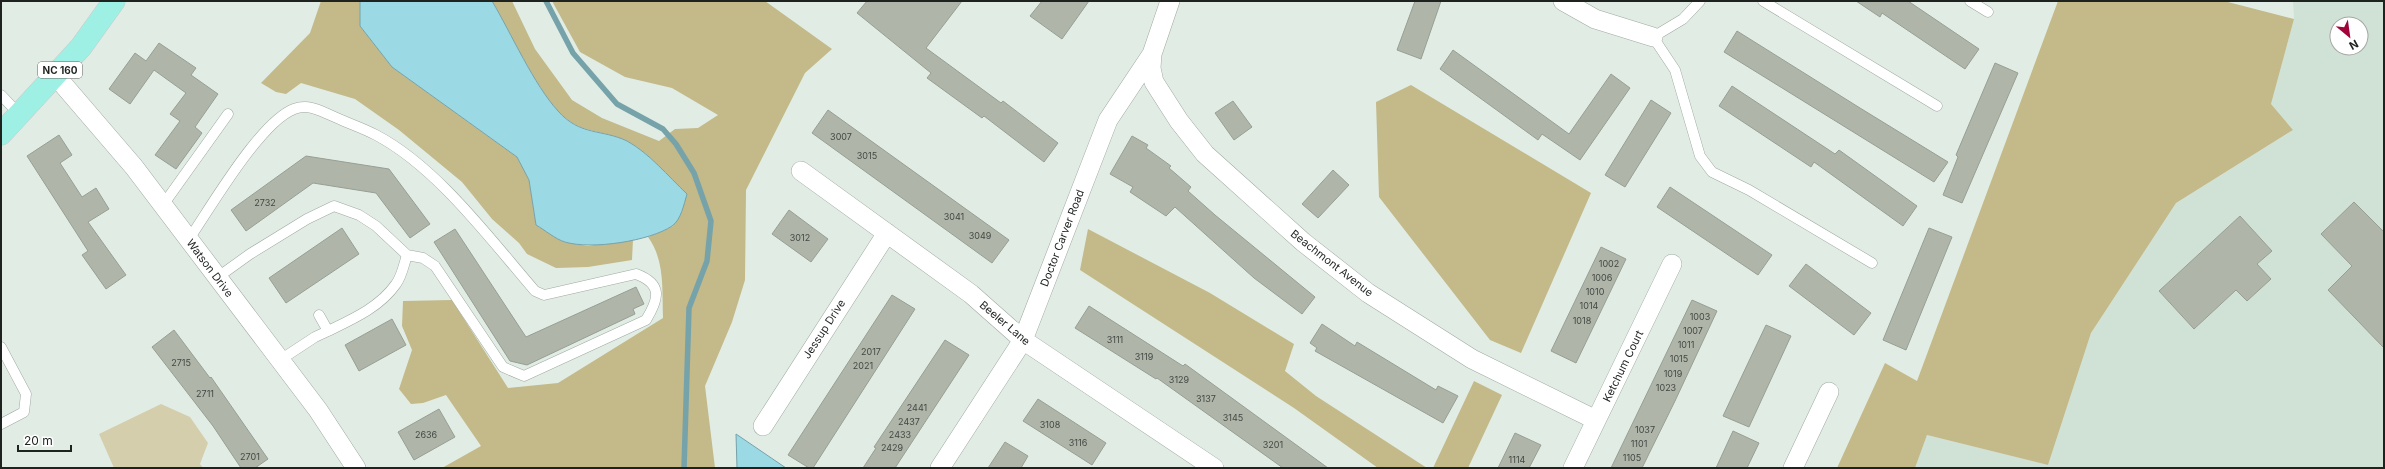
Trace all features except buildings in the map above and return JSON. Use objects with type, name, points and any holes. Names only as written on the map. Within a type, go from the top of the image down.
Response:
[{"type":"main road","name":"NC 160","points":[[1,134],[81,47],[114,1]]},
{"type":"street","name":"Doctor Carver Road","points":[[940,468],[1023,340],[1108,120],[1152,54],[1170,1]]},
{"type":"street","points":[[1562,1],[1594,19],[1653,37]]},
{"type":"street","name":"Beachmont Avenue","points":[[1152,54],[1151,68],[1154,82],[1178,121],[1200,148],[1220,169],[1303,242],[1368,293],[1472,359],[1596,420]]},
{"type":"street","name":"Watson Drive","points":[[55,75],[134,167],[318,410],[356,468]]},
{"type":"street","name":"Beeler Lane","points":[[801,171],[970,294],[1023,340],[1214,468]]},
{"type":"street","name":"Jessup Drive","points":[[762,426],[886,233]]},
{"type":"street","name":"Ketchum Court","points":[[1573,468],[1672,264]]},
{"type":"street","points":[[1793,468],[1829,392]]},
{"type":"lane","points":[[1700,1],[1683,19],[1653,37],[1675,70],[1700,156],[1712,172],[1749,190],[1872,263]]},
{"type":"lane","points":[[1763,1],[1937,106]]},
{"type":"lane","points":[[1970,1],[1988,12]]},
{"type":"lane","points":[[1,95],[19,114]]},
{"type":"lane","points":[[189,239],[251,147],[284,114],[295,108],[309,106],[376,135],[413,161],[462,205],[535,291],[544,295],[636,274],[649,279],[656,289],[656,303],[646,320],[524,376],[503,367],[435,266],[423,258],[407,255],[376,226],[359,215],[334,206],[307,219],[250,254],[218,277]]},
{"type":"lane","points":[[163,205],[228,114]]},
{"type":"lane","points":[[280,360],[314,337],[361,315],[380,301],[397,283],[407,255]]},
{"type":"lane","points":[[319,315],[328,331]]},
{"type":"lane","points":[[1,347],[26,394],[24,412],[1,424]]},
{"type":"shaded area","points":[[321,1],[360,1],[360,26],[392,67],[517,157],[529,180],[536,225],[564,242],[588,246],[633,239],[632,260],[588,267],[556,268],[527,254],[519,243],[492,219],[462,182],[399,130],[355,99],[301,83],[286,94],[276,92],[261,83],[310,33]]},
{"type":"shaded area","points":[[492,1],[512,1],[535,49],[572,100],[602,118],[659,141],[675,129],[698,128],[718,115],[672,88],[625,77],[580,52],[552,1],[765,1],[832,49],[805,73],[746,190],[745,280],[732,322],[705,386],[715,468],[442,468],[481,446],[446,395],[423,403],[411,404],[399,389],[412,350],[402,326],[403,301],[452,300],[508,388],[558,383],[663,318],[662,276],[660,265],[648,237],[673,226],[687,194],[651,158],[627,141],[618,137],[583,128],[566,119],[549,100],[540,87]]},
{"type":"shaded area","points":[[2058,1],[2224,1],[2294,19],[2271,104],[2293,130],[2176,203],[2091,333],[2048,465],[1927,435],[1915,468],[1837,468],[1885,363],[1917,381]]},
{"type":"shaded area","points":[[2293,1],[2384,1],[2384,468],[1915,468],[1927,435],[2048,465],[2091,333],[2176,203],[2293,130],[2271,104],[2294,19]]},
{"type":"shaded area","points":[[1411,85],[1591,193],[1521,353],[1490,340],[1379,197],[1376,102]]},
{"type":"shaded area","points":[[1088,229],[1210,293],[1294,344],[1285,371],[1316,396],[1427,468],[1378,468],[1294,408],[1080,270]]},
{"type":"shaded area","points":[[1474,381],[1502,395],[1468,468],[1433,468]]},
{"type":"shaded area","points":[[161,404],[190,417],[208,443],[200,464],[203,468],[114,468],[99,434]]},
{"type":"water","points":[[360,1],[492,1],[540,87],[549,100],[566,119],[575,125],[591,131],[618,137],[627,141],[651,158],[687,194],[678,220],[672,226],[650,236],[620,243],[590,245],[561,241],[536,225],[529,180],[517,157],[392,67],[360,26]]},
{"type":"water","points":[[736,434],[786,468],[737,468]]},
{"type":"waterway","points":[[546,1],[573,53],[617,104],[663,129],[676,144],[694,173],[711,221],[707,261],[689,308],[684,468]]}]
